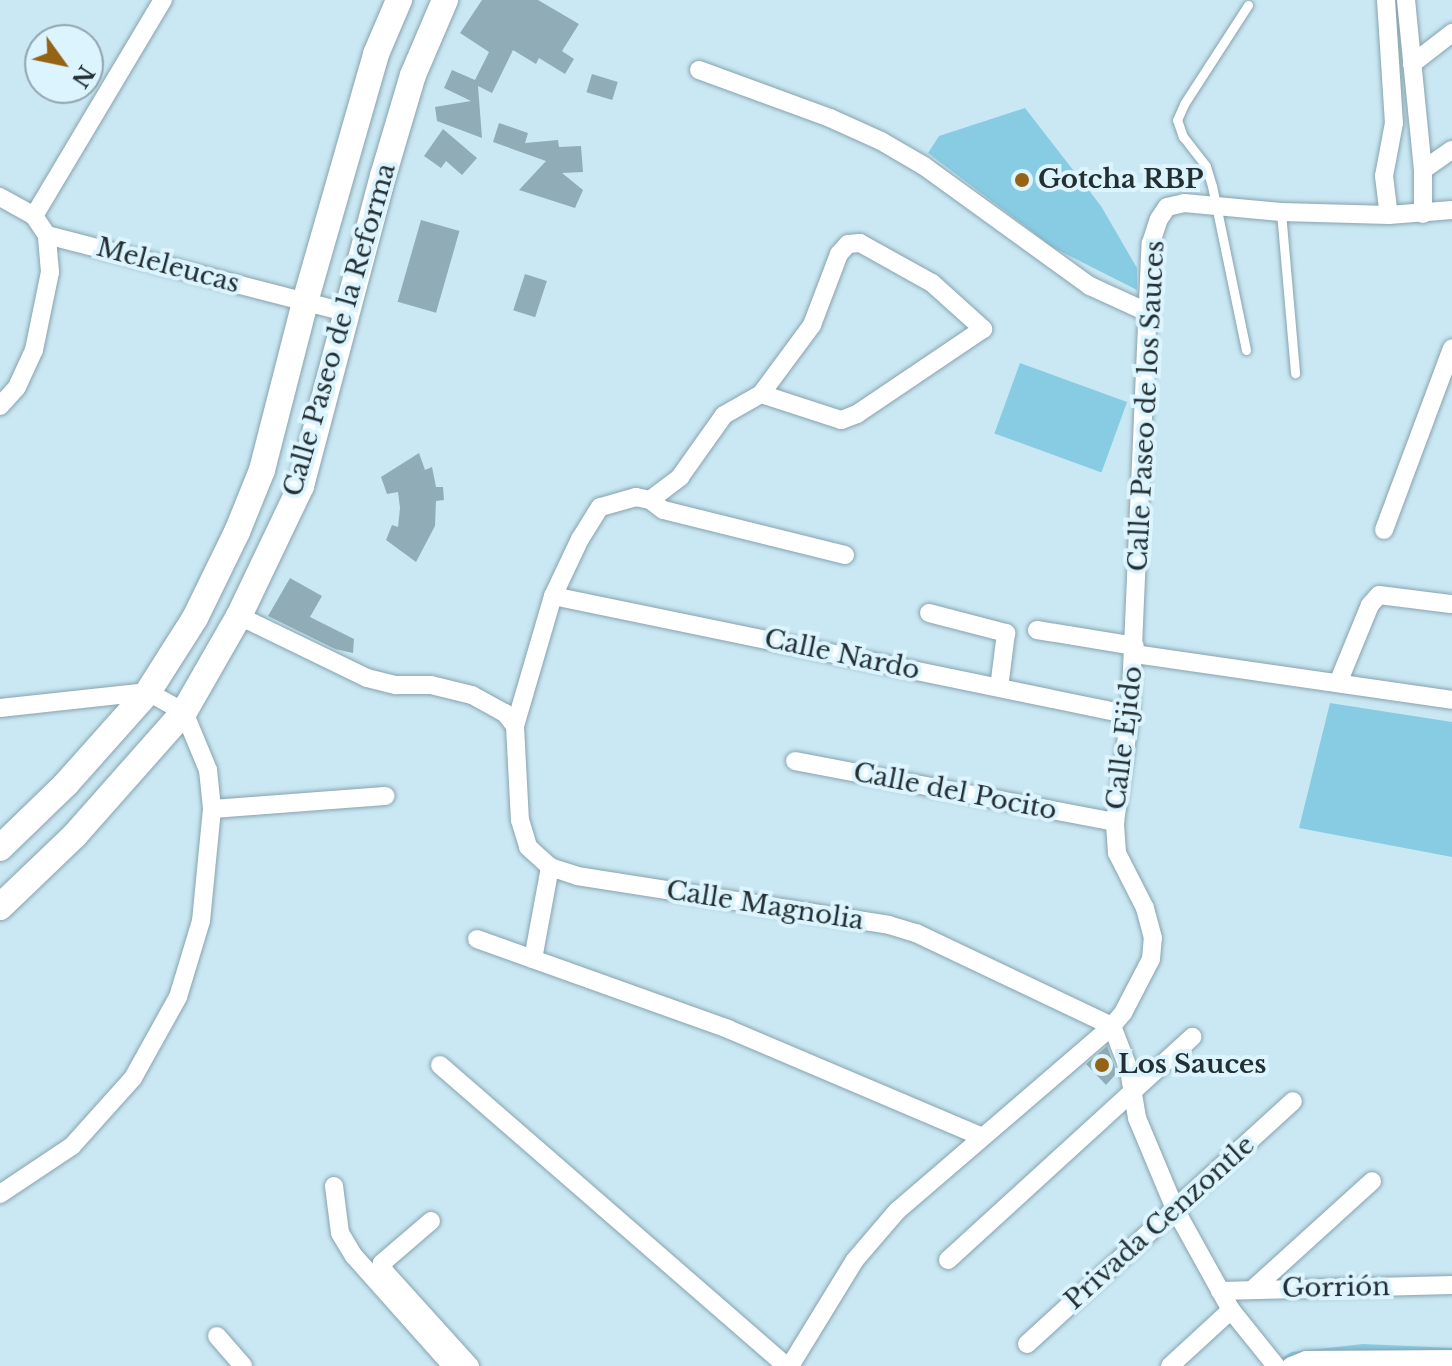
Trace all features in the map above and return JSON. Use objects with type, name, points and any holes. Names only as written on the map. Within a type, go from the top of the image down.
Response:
[{"type":"main road","name":"Calle Paseo de la Reforma","points":[[0,848],[66,784],[148,692],[195,618],[262,470],[305,302],[376,54],[399,0]]},
{"type":"main road","name":"Calle Paseo de la Reforma","points":[[0,907],[76,834],[184,712],[239,616],[301,486],[413,75],[445,0]]},
{"type":"street","points":[[34,216],[163,0]]},
{"type":"street","points":[[1386,0],[1394,123],[1384,176],[1389,215]]},
{"type":"street","points":[[1406,0],[1423,170],[1441,214]]},
{"type":"street","points":[[1412,64],[1452,33]]},
{"type":"street","points":[[699,70],[830,118],[881,141],[924,166],[1090,286],[1149,313]]},
{"type":"street","points":[[1423,170],[1452,150]]},
{"type":"street","points":[[0,197],[34,216],[47,235],[50,272],[34,350],[17,387],[0,406]]},
{"type":"street","name":"Calle Paseo de los Sauces","points":[[1134,650],[1151,243],[1159,219],[1167,207],[1184,203],[1281,212],[1441,214]]},
{"type":"street","name":"Meleleucas","points":[[47,235],[349,313]]},
{"type":"street","points":[[650,500],[680,477],[724,415],[761,394],[812,325],[839,254],[848,244],[860,243],[932,283],[983,329],[857,414],[841,420],[761,394]]},
{"type":"street","points":[[1384,530],[1452,348]]},
{"type":"street","points":[[533,959],[550,867],[528,847],[520,820],[520,755],[515,726],[553,596],[580,539],[600,507],[636,497],[650,500],[663,510],[845,555]]},
{"type":"street","points":[[1338,683],[1370,605],[1379,595],[1450,604]]},
{"type":"street","name":"Calle Nardo","points":[[553,596],[1130,715]]},
{"type":"street","points":[[929,613],[1006,633],[999,688]]},
{"type":"street","points":[[239,616],[367,678],[472,695],[505,713],[515,726]]},
{"type":"street","points":[[1037,630],[1134,650]]},
{"type":"street","name":"Calle Ejido","points":[[1112,1026],[1123,1013],[1151,959],[1153,938],[1145,908],[1117,853],[1115,822],[1130,715],[1134,650],[1452,700]]},
{"type":"street","points":[[0,708],[148,692],[184,712],[208,770],[212,809],[201,921],[178,997],[133,1078],[82,1135],[72,1146],[0,1194]]},
{"type":"street","name":"Calle del Pocito","points":[[795,761],[1115,822]]},
{"type":"street","points":[[212,809],[386,796]]},
{"type":"street","name":"Calle Magnolia","points":[[550,867],[577,876],[889,925],[994,968],[1112,1026]]},
{"type":"street","points":[[477,939],[728,1029],[982,1137]]},
{"type":"street","points":[[440,1065],[788,1366],[855,1260],[897,1211],[1112,1026],[1133,1090],[1137,1118],[1175,1209],[1231,1310],[1276,1366]]},
{"type":"street","points":[[948,1260],[1192,1037]]},
{"type":"street","name":"Privada Cenzontle","points":[[1027,1344],[1293,1101]]},
{"type":"street","points":[[1252,1290],[1372,1181]]},
{"type":"street","points":[[334,1186],[340,1233],[354,1256],[452,1366]]},
{"type":"street","points":[[431,1221],[382,1263],[385,1272],[470,1366]]},
{"type":"street","name":"Gorrión","points":[[1220,1291],[1452,1285]]},
{"type":"street","points":[[1170,1366],[1231,1310]]},
{"type":"street","points":[[217,1336],[243,1366]]},
{"type":"street","points":[[1291,1366],[1306,1360],[1452,1359]]},
{"type":"lane","points":[[1246,350],[1206,166],[1183,137],[1177,120],[1184,104],[1248,5]]},
{"type":"lane","points":[[1281,212],[1295,373]]},
{"type":"shaded area","name":"Gotcha RBP","points":[[1025,108],[1101,206],[1137,268],[1137,290],[1054,248],[928,153],[939,136]]},
{"type":"shaded area","points":[[1020,363],[1127,402],[1101,472],[994,433]]},
{"type":"shaded area","points":[[1330,703],[1452,722],[1452,857],[1299,828]]},
{"type":"shaded area","points":[[1363,1344],[1452,1348],[1452,1366],[1268,1366],[1292,1352]]},
{"type":"building","points":[[482,0],[538,0],[579,24],[562,51],[574,59],[565,74],[539,58],[536,64],[513,50],[492,93],[478,86],[482,138],[437,121],[435,107],[471,101],[444,88],[452,70],[475,80],[489,52],[460,33]]},
{"type":"building","points":[[592,74],[618,82],[612,100],[586,92]]},
{"type":"building","points":[[499,123],[528,133],[525,143],[558,140],[559,147],[581,146],[583,172],[562,173],[583,190],[575,208],[519,190],[546,161],[493,142]]},
{"type":"building","points":[[443,129],[477,158],[462,175],[446,161],[441,168],[424,156]]},
{"type":"building","points":[[421,220],[459,231],[436,313],[398,302]]},
{"type":"building","points":[[525,274],[547,281],[535,317],[513,310]]},
{"type":"building","points":[[419,453],[425,470],[432,467],[436,487],[443,487],[444,500],[436,501],[435,526],[416,562],[386,540],[392,525],[398,527],[400,508],[398,492],[387,494],[381,477]]},
{"type":"building","points":[[290,578],[322,596],[310,617],[354,639],[353,653],[335,649],[268,616]]},
{"type":"building","name":"Los Sauces","points":[[1107,1046],[1117,1073],[1106,1085],[1086,1064]]},
{"type":"place","name":"Gotcha RBP","points":[[1022,180]]},
{"type":"place","name":"Los Sauces","points":[[1102,1065]]}]
